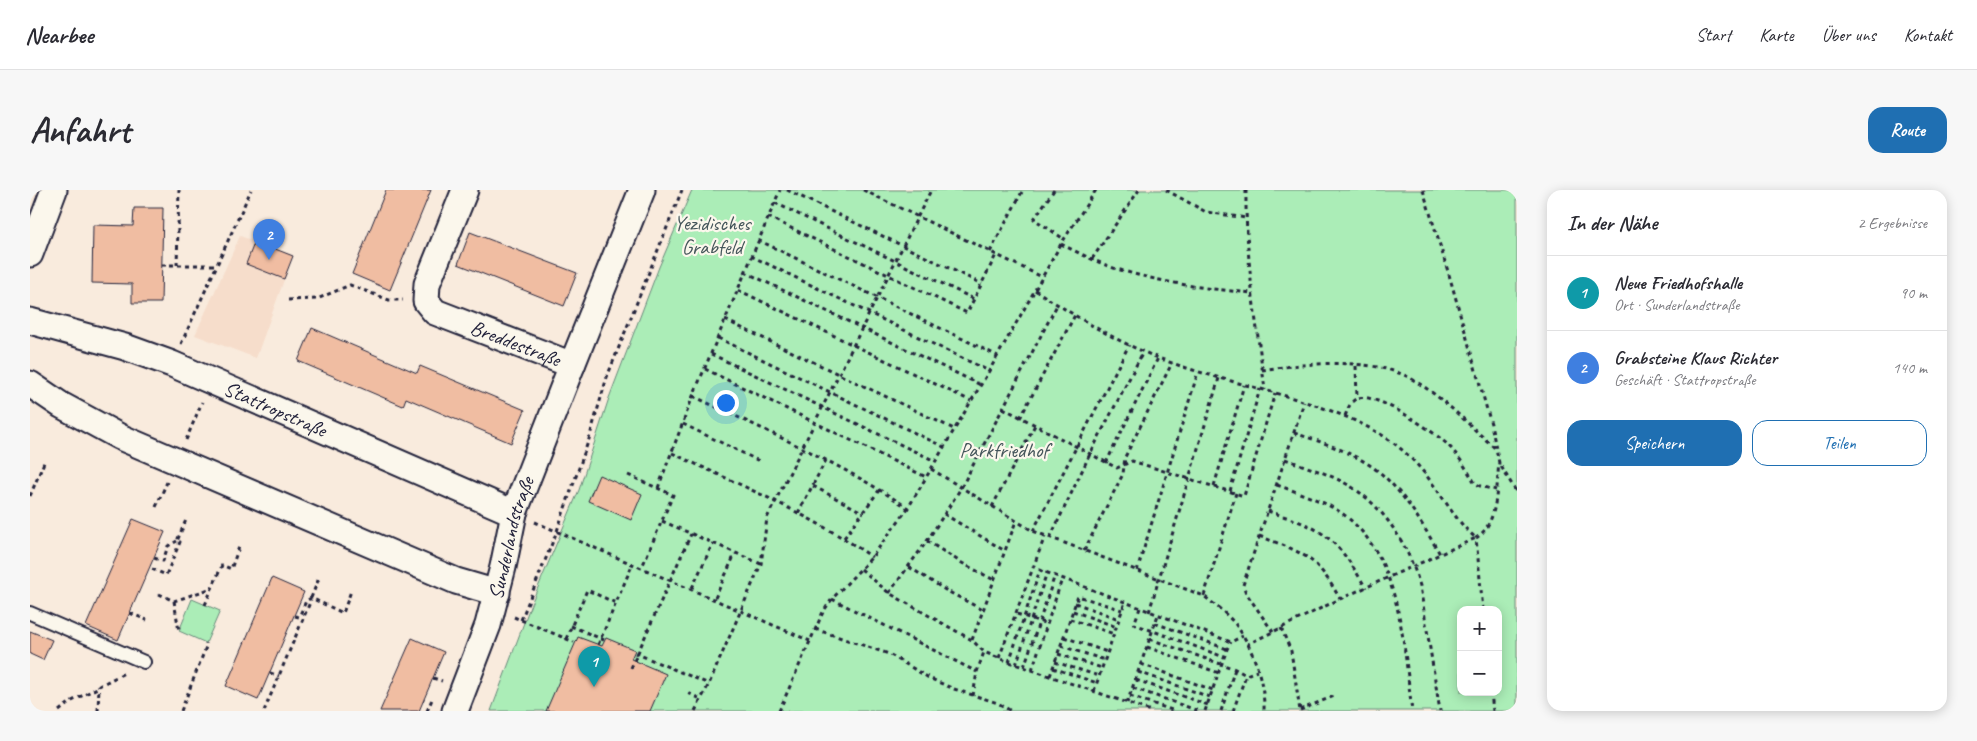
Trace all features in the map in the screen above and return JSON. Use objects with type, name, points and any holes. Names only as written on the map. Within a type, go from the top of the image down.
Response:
[{"type":"street","points":[[30,254],[54,190]]},
{"type":"street","points":[[426,301],[427,284],[465,190]]},
{"type":"street","name":"Breddestraße","points":[[426,301],[435,312],[572,365],[642,190]]},
{"type":"street","name":"Stattropstraße","points":[[30,321],[124,347],[172,364],[514,513]]},
{"type":"street","name":"Sunderlandstraße","points":[[455,711],[495,601],[514,513],[572,365]]},
{"type":"street","points":[[30,384],[61,405],[120,437],[456,581],[495,601]]},
{"type":"lane","points":[[30,613],[144,662]]},
{"type":"path","points":[[177,265],[179,190]]},
{"type":"path","points":[[172,364],[251,190]]},
{"type":"path","points":[[521,620],[558,531],[608,378],[682,190]]},
{"type":"path","points":[[658,488],[693,396],[780,190]]},
{"type":"path","points":[[787,190],[982,284]]},
{"type":"path","points":[[863,190],[1042,277]]},
{"type":"path","points":[[695,711],[709,684],[761,564],[767,518],[931,190]]},
{"type":"path","points":[[990,252],[1023,190]]},
{"type":"path","points":[[1054,190],[1034,219],[1064,239]]},
{"type":"path","points":[[779,711],[810,641],[832,598],[872,558],[908,508],[998,356],[1061,244],[1096,190]]},
{"type":"path","points":[[1092,259],[1139,190]]},
{"type":"path","points":[[1166,190],[1206,212],[1246,218]]},
{"type":"path","points":[[1246,190],[1246,218],[1265,390]]},
{"type":"path","points":[[1248,644],[1340,599],[1476,538],[1488,526],[1493,514],[1499,463],[1497,449],[1424,190]]},
{"type":"path","points":[[775,202],[974,298]]},
{"type":"path","points":[[768,218],[967,314],[996,255]]},
{"type":"path","points":[[758,240],[998,356]]},
{"type":"path","points":[[1061,244],[1092,259],[1150,278],[1189,286],[1254,293]]},
{"type":"path","points":[[752,256],[989,371]]},
{"type":"path","points":[[162,265],[218,264]]},
{"type":"path","points":[[745,272],[981,385]]},
{"type":"path","points":[[288,300],[317,299],[350,285],[389,300],[426,301]]},
{"type":"path","points":[[738,290],[971,401]]},
{"type":"path","points":[[1035,290],[1075,315],[1144,352],[1198,372],[1265,390],[1345,416],[1366,426],[1404,450],[1428,477],[1461,524],[1476,538],[1483,606]]},
{"type":"path","points":[[889,593],[961,488],[1058,305]]},
{"type":"path","points":[[1020,418],[1075,315]]},
{"type":"path","points":[[725,320],[954,429]]},
{"type":"path","points":[[718,338],[944,446]]},
{"type":"path","points":[[1033,531],[1128,345]]},
{"type":"path","points":[[1050,538],[1090,454],[1144,352]]},
{"type":"path","points":[[711,354],[935,462]]},
{"type":"path","points":[[1106,463],[1158,358]]},
{"type":"path","points":[[1084,551],[1123,474],[1125,457],[1172,363]]},
{"type":"path","points":[[1262,370],[1304,365],[1356,366],[1385,369],[1410,378],[1448,406],[1497,449]]},
{"type":"path","points":[[1356,366],[1357,398]]},
{"type":"path","points":[[705,369],[926,477]]},
{"type":"path","points":[[1137,571],[1198,372]]},
{"type":"path","points":[[1149,612],[1219,378]]},
{"type":"path","points":[[1214,486],[1244,385]]},
{"type":"path","points":[[1230,491],[1260,389]]},
{"type":"path","points":[[1003,408],[1117,468],[1132,461],[1244,496],[1275,393]]},
{"type":"path","points":[[693,396],[826,460],[908,508]]},
{"type":"path","points":[[1345,416],[1351,402],[1357,398],[1367,399],[1390,407],[1428,428],[1449,446],[1475,483],[1496,490]]},
{"type":"path","points":[[1273,632],[1246,593],[1243,584],[1304,402]]},
{"type":"path","points":[[683,424],[759,460]]},
{"type":"path","points":[[992,507],[1035,426]]},
{"type":"path","points":[[1294,433],[1341,451],[1379,472],[1400,493],[1440,554]]},
{"type":"path","points":[[672,453],[798,513],[844,538],[872,558]]},
{"type":"path","points":[[1285,459],[1335,478],[1360,493],[1370,501],[1392,527],[1414,566],[1430,641],[1440,711]]},
{"type":"path","points":[[30,496],[45,460]]},
{"type":"path","points":[[798,513],[826,460]]},
{"type":"path","points":[[1499,463],[1517,493]]},
{"type":"path","points":[[931,469],[1033,531],[1204,596],[1230,619],[1248,644],[1257,671],[1264,711]]},
{"type":"path","points":[[628,474],[673,495],[642,567]]},
{"type":"path","points":[[1277,484],[1319,500],[1344,515],[1361,532],[1382,561],[1389,577],[1398,614],[1412,711]]},
{"type":"path","points":[[812,486],[864,514]]},
{"type":"path","points":[[844,538],[864,514],[880,490]]},
{"type":"path","points":[[1204,596],[1236,493]]},
{"type":"path","points":[[1268,511],[1299,522],[1327,536],[1348,560],[1366,588]]},
{"type":"path","points":[[514,513],[692,588],[810,641]]},
{"type":"path","points":[[944,514],[1004,551]]},
{"type":"path","points":[[154,558],[163,561],[168,546],[176,541],[186,520]]},
{"type":"path","points":[[662,521],[761,564]]},
{"type":"path","points":[[972,640],[1016,521]]},
{"type":"path","points":[[631,668],[636,653],[691,534]]},
{"type":"path","points":[[999,658],[1017,614],[1044,536]]},
{"type":"path","points":[[1259,536],[1294,549],[1313,562],[1322,570],[1340,599]]},
{"type":"path","points":[[927,540],[962,563],[994,580]]},
{"type":"path","points":[[152,569],[166,575],[180,542],[176,541]]},
{"type":"path","points":[[692,588],[713,543]]},
{"type":"path","points":[[205,605],[222,565],[231,569],[240,544]]},
{"type":"path","points":[[715,598],[735,554]]},
{"type":"path","points":[[595,652],[633,563]]},
{"type":"path","points":[[909,566],[947,591],[983,610]]},
{"type":"path","points":[[860,568],[889,593],[972,640],[984,652],[1016,665],[1151,711]]},
{"type":"path","points":[[1009,662],[1040,570],[1231,642]]},
{"type":"path","points":[[1016,665],[1047,572]]},
{"type":"path","points":[[1024,667],[1055,575]]},
{"type":"path","points":[[264,711],[319,578]]},
{"type":"path","points":[[1032,670],[1062,579]]},
{"type":"path","points":[[159,594],[174,601],[212,588]]},
{"type":"path","points":[[566,639],[587,590],[616,603]]},
{"type":"path","points":[[295,616],[299,617],[306,601],[311,599],[343,613],[351,591]]},
{"type":"path","points":[[1050,676],[1078,596],[1122,610]]},
{"type":"path","points":[[832,598],[977,672]]},
{"type":"path","points":[[174,601],[178,631]]},
{"type":"path","points":[[495,601],[521,620],[574,642]]},
{"type":"path","points":[[1094,691],[1125,602]]},
{"type":"path","points":[[1075,603],[1119,619]]},
{"type":"path","points":[[1140,608],[1134,624],[1224,657]]},
{"type":"path","points":[[1073,611],[1116,626]]},
{"type":"path","points":[[130,614],[147,620]]},
{"type":"path","points":[[1017,614],[1047,624]]},
{"type":"path","points":[[1127,703],[1158,616]]},
{"type":"path","points":[[1070,620],[1114,634]]},
{"type":"path","points":[[1155,623],[1227,649]]},
{"type":"path","points":[[571,626],[602,639]]},
{"type":"path","points":[[1281,628],[1291,652],[1300,710],[1337,695]]},
{"type":"path","points":[[816,629],[889,654],[929,678],[998,704],[1011,711]]},
{"type":"path","points":[[1206,711],[1227,649],[1231,642],[1243,636]]},
{"type":"path","points":[[1064,638],[1107,652]]},
{"type":"path","points":[[1150,639],[1244,672],[1246,675]]},
{"type":"path","points":[[181,711],[206,643]]},
{"type":"path","points":[[1061,646],[1105,660]]},
{"type":"path","points":[[1147,647],[1219,672]]},
{"type":"path","points":[[973,696],[977,672],[984,652]]},
{"type":"path","points":[[636,653],[709,684]]},
{"type":"path","points":[[1058,654],[1102,668]]},
{"type":"path","points":[[59,711],[72,701],[144,662]]},
{"type":"path","points":[[1055,662],[1099,676]]},
{"type":"path","points":[[1141,664],[1213,690]]},
{"type":"path","points":[[1053,668],[1097,684]]},
{"type":"path","points":[[1220,711],[1235,669]]},
{"type":"path","points":[[1246,675],[1257,671]]},
{"type":"path","points":[[1138,672],[1210,697]]},
{"type":"path","points":[[270,673],[279,676]]},
{"type":"path","points":[[1233,711],[1246,675]]},
{"type":"path","points":[[1136,680],[1208,705]]},
{"type":"path","points":[[98,711],[99,686]]},
{"type":"path","points":[[1133,688],[1199,711]]},
{"type":"path","points":[[688,693],[701,699]]},
{"type":"path","points":[[1130,696],[1175,711]]},
{"type":"path","points":[[1491,696],[1493,711]]},
{"type":"shaded area","points":[[240,236],[293,255],[256,358],[195,335]]},
{"type":"green space","name":"Parkfriedhof","points":[[692,190],[1517,190],[1517,711],[491,711],[531,604],[579,490],[609,398],[659,267]]},
{"type":"green space","points":[[192,599],[220,611],[206,643],[179,631]]},
{"type":"building","points":[[386,190],[431,190],[390,290],[352,274]]},
{"type":"building","points":[[134,208],[163,208],[161,303],[132,303],[132,284],[92,283],[93,225],[133,226]]},
{"type":"building","points":[[470,232],[577,273],[564,306],[458,264]]},
{"type":"building","points":[[255,241],[293,256],[284,279],[246,264]]},
{"type":"building","points":[[312,328],[417,373],[420,366],[525,410],[511,443],[406,398],[403,406],[298,361]]},
{"type":"building","points":[[599,475],[642,494],[631,520],[588,501]]},
{"type":"building","points":[[133,519],[165,532],[118,640],[86,626]]},
{"type":"building","points":[[272,578],[304,592],[258,700],[226,686]]},
{"type":"building","points":[[30,631],[52,640],[43,660],[30,654]]},
{"type":"building","points":[[578,637],[602,646],[606,638],[635,650],[631,659],[666,674],[650,711],[546,711]]},
{"type":"building","points":[[412,638],[444,652],[419,711],[380,711]]},
{"type":"place","name":"Grabsteine Klaus Richter","points":[[269,260]]},
{"type":"place","name":"Neue Friedhofshalle","points":[[594,687]]},
{"type":"park label","name":"Yezidisches Grabfeld","points":[[712,235]]}]
